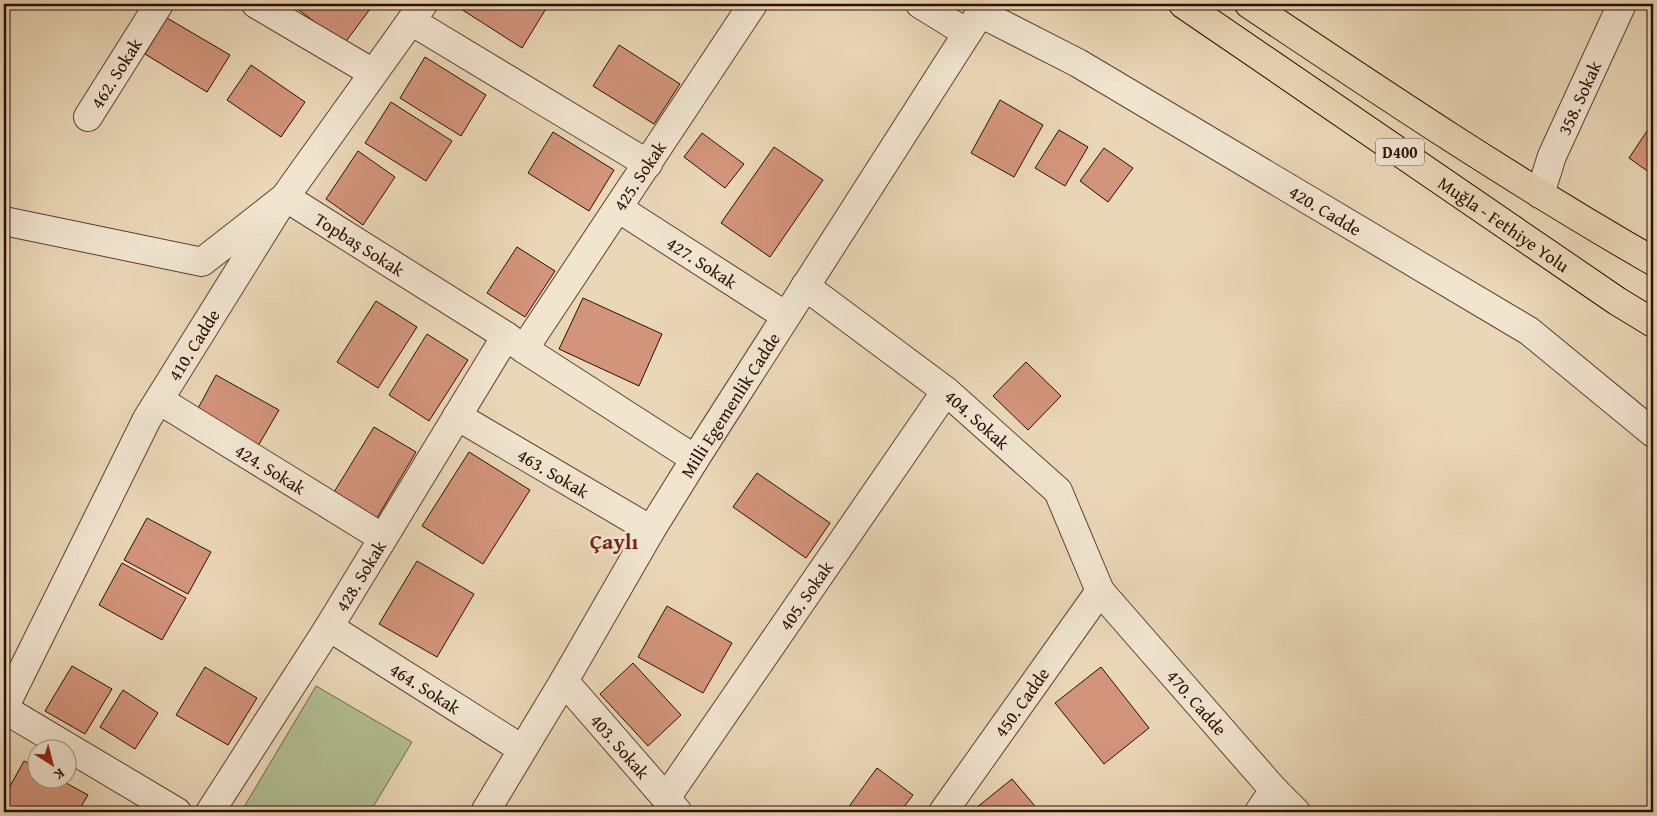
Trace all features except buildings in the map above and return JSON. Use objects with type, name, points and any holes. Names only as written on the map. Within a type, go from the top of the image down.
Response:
[{"type":"highway","name":"Muğla - Fethiye Yolu","points":[[1182,4],[1653,323]]},
{"type":"highway","points":[[1229,4],[1266,28],[1288,30]]},
{"type":"highway","name":"D400","points":[[1250,4],[1430,126],[1653,262]]},
{"type":"street","name":"462. Sokak","points":[[88,117],[159,4]]},
{"type":"street","points":[[256,4],[373,73]]},
{"type":"street","name":"425. Sokak","points":[[515,342],[618,208],[753,4]]},
{"type":"street","name":"420. Cadde","points":[[920,4],[967,15],[1078,63],[1529,332],[1653,433]]},
{"type":"street","name":"358. Sokak","points":[[1540,194],[1552,156],[1622,4]]},
{"type":"street","points":[[417,12],[648,164]]},
{"type":"street","name":"410. Cadde","points":[[4,708],[147,419],[285,197],[417,12]]},
{"type":"street","name":"Milli Egemenlik Cadde","points":[[485,812],[564,681],[651,530],[805,286],[967,15]]},
{"type":"street","points":[[4,222],[202,262],[285,197]]},
{"type":"street","name":"Topbaş Sokak","points":[[285,197],[515,342],[695,459]]},
{"type":"street","name":"427. Sokak","points":[[618,208],[786,316]]},
{"type":"street","name":"404. Sokak","points":[[805,286],[946,391],[1058,491],[1100,592]]},
{"type":"street","name":"428. Sokak","points":[[210,812],[329,627],[457,416],[515,342]]},
{"type":"street","name":"405. Sokak","points":[[672,805],[946,391]]},
{"type":"street","name":"424. Sokak","points":[[159,400],[383,538]]},
{"type":"street","name":"463. Sokak","points":[[457,416],[651,530]]},
{"type":"street","name":"470. Cadde","points":[[1100,592],[1274,790],[1296,812]]},
{"type":"street","name":"450. Cadde","points":[[943,812],[1100,592]]},
{"type":"street","name":"464. Sokak","points":[[329,627],[522,749]]},
{"type":"street","name":"403. Sokak","points":[[564,681],[672,805]]},
{"type":"street","points":[[4,708],[177,812]]},
{"type":"street","points":[[1259,812],[1274,790]]},
{"type":"green space","points":[[316,686],[412,742],[370,812],[241,812]]},
{"type":"district","name":"Çaylı","points":[[614,541]]}]
